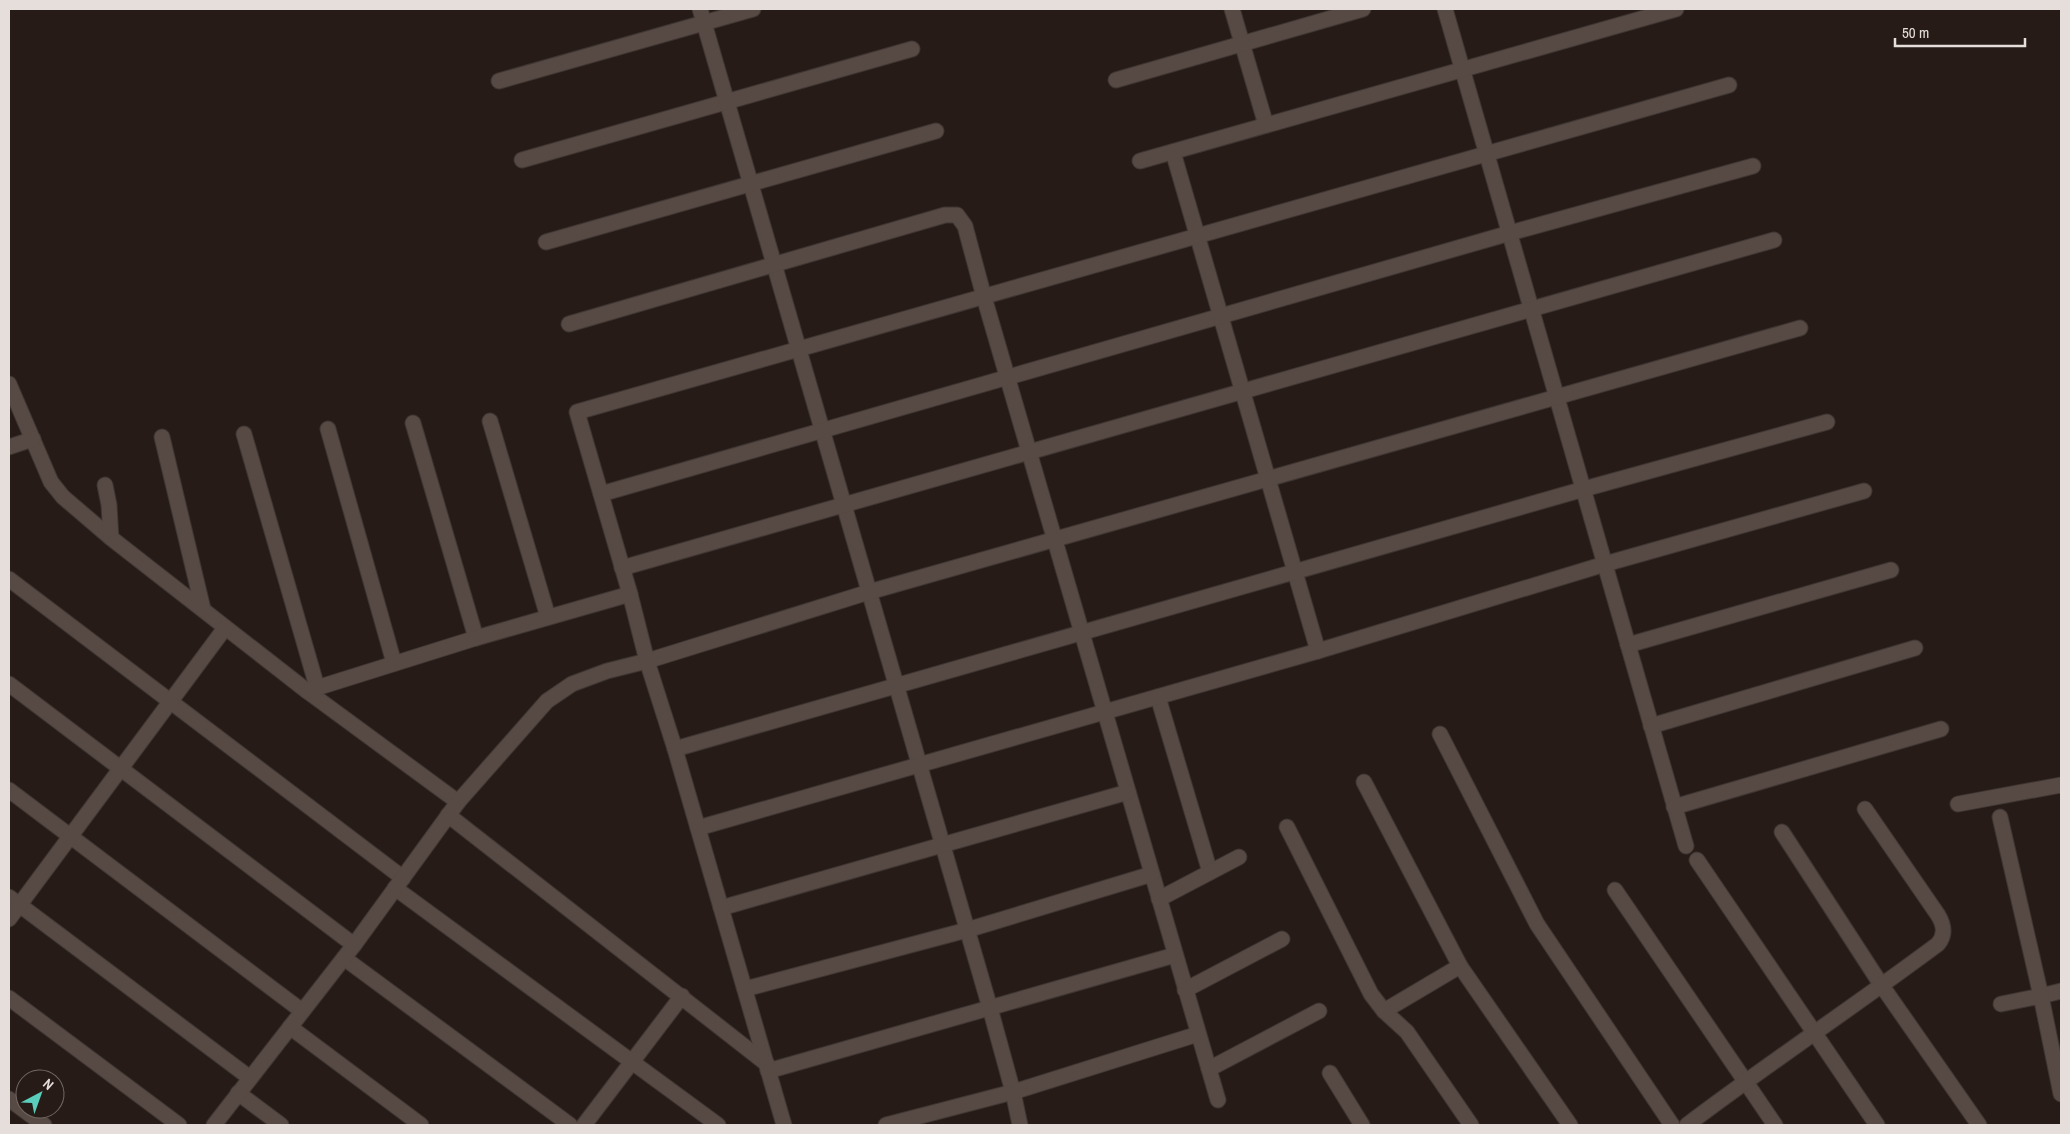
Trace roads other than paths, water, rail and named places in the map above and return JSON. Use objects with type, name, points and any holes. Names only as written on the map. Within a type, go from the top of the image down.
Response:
[{"type":"street","points":[[499,81],[702,16],[753,9]]},
{"type":"street","points":[[1232,9],[1266,125]]},
{"type":"street","points":[[1116,80],[1363,9]]},
{"type":"street","points":[[1445,9],[1686,846]]},
{"type":"street","points":[[1140,162],[1462,68],[1676,9]]},
{"type":"street","points":[[702,16],[990,1008],[1014,1092],[1020,1125]]},
{"type":"street","points":[[522,160],[912,49]]},
{"type":"street","points":[[784,1125],[675,749],[647,661],[630,594],[577,412],[1487,152],[1729,85]]},
{"type":"street","points":[[546,242],[936,131]]},
{"type":"street","points":[[1173,152],[1318,652]]},
{"type":"street","points":[[601,494],[1510,233],[1753,166]]},
{"type":"street","points":[[569,324],[774,266],[945,214],[957,215],[965,226],[1007,378],[1218,1100]]},
{"type":"street","points":[[622,568],[1532,307],[1774,240]]},
{"type":"street","points":[[214,1125],[354,945],[458,802],[547,700],[572,684],[607,671],[647,661],[869,592],[1557,395],[1800,328]]},
{"type":"street","points":[[9,384],[51,482],[62,497],[226,628],[312,689],[458,802]]},
{"type":"street","points":[[490,421],[548,617]]},
{"type":"street","points":[[675,749],[1584,488],[1827,422]]},
{"type":"street","points":[[413,424],[476,638]]},
{"type":"street","points":[[328,429],[394,663]]},
{"type":"street","points":[[244,434],[312,689]]},
{"type":"street","points":[[162,437],[203,609]]},
{"type":"street","points":[[9,447],[33,439]]},
{"type":"street","points":[[104,484],[109,505],[111,538]]},
{"type":"street","points":[[698,828],[1318,652],[1605,564],[1864,492]]},
{"type":"street","points":[[1628,646],[1891,570]]},
{"type":"street","points":[[9,579],[171,703],[399,883],[718,1125]]},
{"type":"street","points":[[312,689],[476,638],[630,594]]},
{"type":"street","points":[[9,919],[14,901],[70,837],[226,628]]},
{"type":"street","points":[[1651,726],[1915,648]]},
{"type":"street","points":[[9,684],[354,945]]},
{"type":"street","points":[[1158,697],[1210,872]]},
{"type":"street","points":[[1674,807],[1941,729]]},
{"type":"street","points":[[1440,734],[1537,924],[1672,1125]]},
{"type":"street","points":[[1364,782],[1460,966],[1570,1125]]},
{"type":"street","points":[[1958,804],[2061,785]]},
{"type":"street","points":[[9,790],[302,1011]]},
{"type":"street","points":[[721,908],[1128,792]]},
{"type":"street","points":[[1687,1125],[1745,1081],[1882,986],[1938,944],[1943,938],[1943,924],[1865,809]]},
{"type":"street","points":[[448,815],[682,996],[767,1067]]},
{"type":"street","points":[[2000,817],[2041,996],[2061,1094]]},
{"type":"street","points":[[1287,827],[1371,994],[1384,1011],[1407,1032],[1471,1125]]},
{"type":"street","points":[[1782,832],[1882,986],[1979,1125]]},
{"type":"street","points":[[1159,899],[1239,857]]},
{"type":"street","points":[[1697,860],[1876,1125]]},
{"type":"street","points":[[745,990],[967,930],[1152,874]]},
{"type":"street","points":[[1615,890],[1775,1125]]},
{"type":"street","points":[[14,901],[250,1078]]},
{"type":"street","points":[[1186,990],[1282,940]]},
{"type":"street","points":[[767,1067],[990,1008],[1175,955]]},
{"type":"street","points":[[344,958],[570,1125]]},
{"type":"street","points":[[1384,1011],[1430,986],[1460,966]]},
{"type":"street","points":[[2000,1004],[2061,991]]},
{"type":"street","points":[[584,1125],[682,996]]},
{"type":"street","points":[[9,998],[179,1125]]},
{"type":"street","points":[[1209,1069],[1319,1011]]},
{"type":"street","points":[[290,1027],[421,1125]]},
{"type":"street","points":[[886,1125],[1014,1092],[1198,1034]]},
{"type":"street","points":[[1330,1073],[1362,1125]]},
{"type":"street","points":[[238,1094],[280,1125]]},
{"type":"street","points":[[9,1099],[44,1125]]}]
